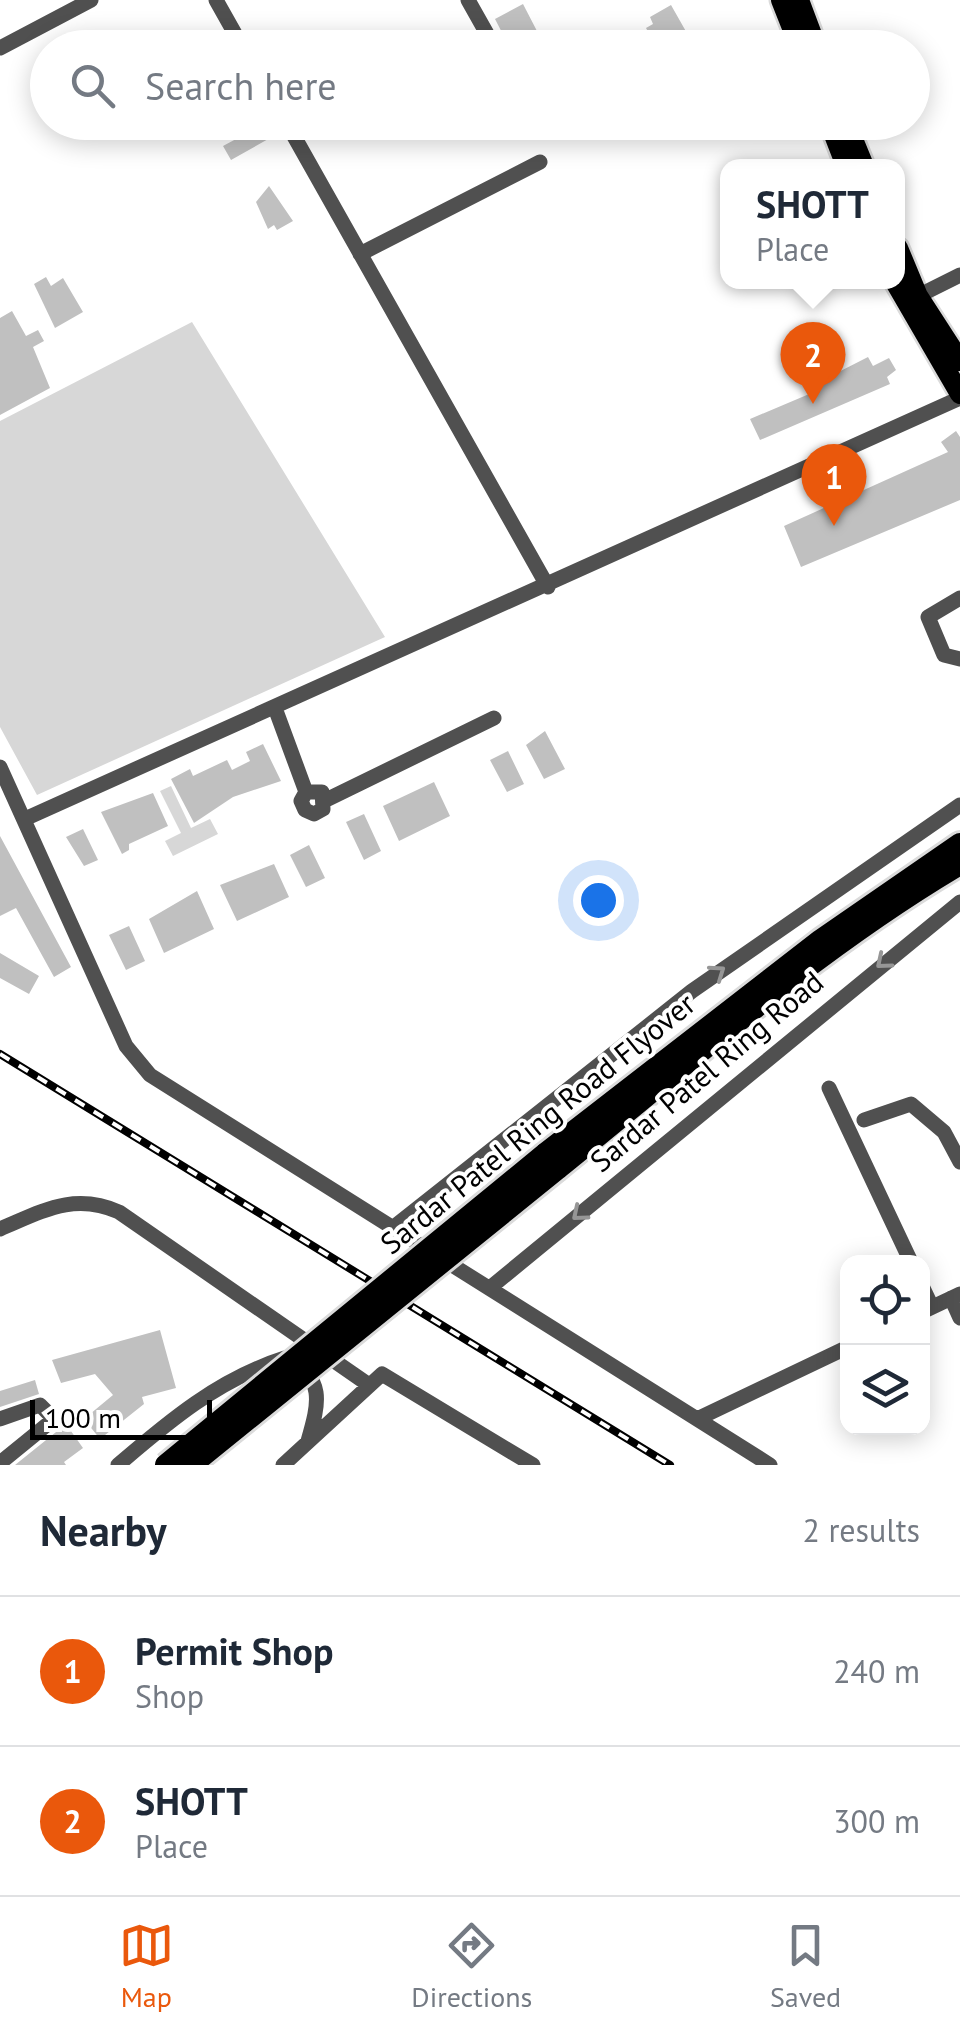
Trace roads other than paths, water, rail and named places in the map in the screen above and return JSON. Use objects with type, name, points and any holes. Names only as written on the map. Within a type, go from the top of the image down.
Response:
[{"type":"highway","name":"Sardar Patel Ring Road Flyover","points":[[166,1465],[715,1020],[899,883],[960,844]]},
{"type":"highway","name":"Sardar Patel Ring Road Flyover","points":[[190,1465],[740,1021],[924,885],[960,864]]},
{"type":"main road","points":[[781,0],[793,30]]},
{"type":"main road","points":[[798,0],[810,30]]},
{"type":"main road","points":[[905,275],[911,299],[960,396]]},
{"type":"main road","points":[[902,289],[960,361]]},
{"type":"street","points":[[34,30],[91,0]]},
{"type":"street","points":[[216,0],[233,30]]},
{"type":"street","points":[[468,0],[486,30]]},
{"type":"street","points":[[0,48],[30,32]]},
{"type":"street","points":[[296,140],[548,586]]},
{"type":"street","points":[[360,254],[540,162]]},
{"type":"street","points":[[911,299],[960,275]]},
{"type":"street","points":[[26,818],[548,586],[960,396]]},
{"type":"street","points":[[960,598],[928,617],[944,655],[949,660],[960,659]]},
{"type":"street","points":[[275,708],[306,792],[301,801],[305,810],[314,814],[323,810],[326,800],[494,718]]},
{"type":"street","points":[[0,767],[126,1046],[150,1075],[492,1286],[770,1465]]},
{"type":"street","points":[[394,1226],[692,990],[960,804]]},
{"type":"street","name":"Sardar Patel Ring Road","points":[[492,1286],[960,902]]},
{"type":"street","points":[[829,1088],[909,1255]]},
{"type":"street","points":[[864,1120],[912,1104],[944,1132],[960,1162]]},
{"type":"street","points":[[0,1230],[70,1202],[92,1200],[119,1212],[376,1379],[533,1465]]},
{"type":"street","points":[[930,1308],[955,1296],[960,1318]]},
{"type":"street","points":[[697,1419],[840,1352]]},
{"type":"street","points":[[118,1465],[182,1410],[218,1388],[285,1358],[302,1366],[316,1382],[320,1401],[307,1444]]},
{"type":"street","points":[[283,1465],[376,1379]]},
{"type":"street","points":[[0,1419],[40,1405],[54,1419],[0,1462]]},
{"type":"railway","points":[[0,1054],[670,1465]]},
{"type":"place","name":"SHOTT","points":[[813,404]]},
{"type":"place","name":"Permit Shop","points":[[834,526]]}]
